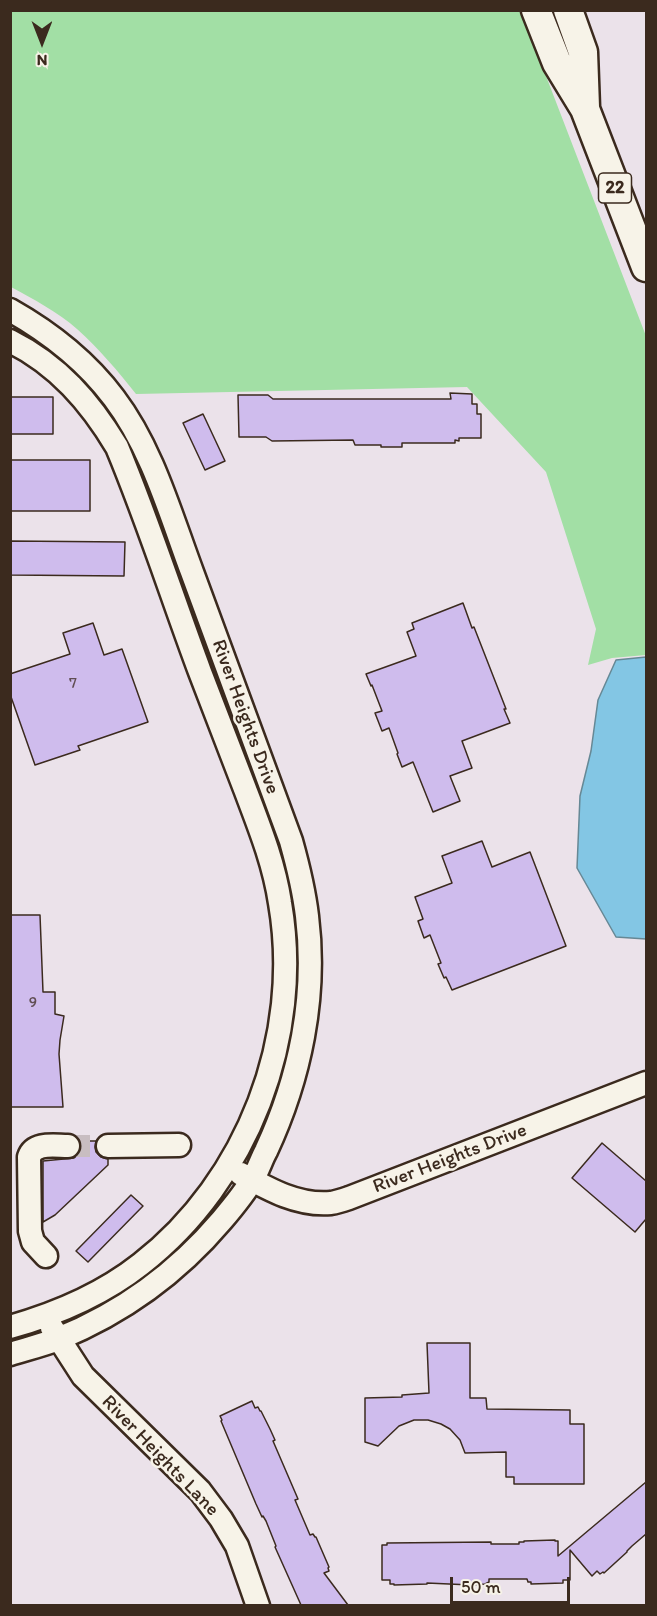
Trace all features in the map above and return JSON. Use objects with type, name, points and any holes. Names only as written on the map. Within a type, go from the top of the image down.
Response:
[{"type":"main road","name":"22","points":[[536,10],[557,63],[585,109],[646,267]]},
{"type":"main road","name":"22","points":[[568,10],[583,52],[585,109]]},
{"type":"street","name":"River Heights Drive","points":[[10,310],[46,333],[84,364],[114,397],[140,439],[169,510],[291,841],[308,917],[310,963],[302,1047],[286,1103],[252,1180],[230,1211],[206,1239],[171,1272],[142,1294],[109,1314],[58,1339],[10,1354]]},
{"type":"street","name":"River Heights Drive","points":[[10,341],[41,358],[60,374],[88,404],[110,435],[124,463],[200,672],[266,843],[280,903],[285,950],[284,998],[279,1036],[261,1101],[228,1167],[209,1194],[191,1216],[141,1265],[104,1289],[45,1316],[10,1327]]},
{"type":"street","points":[[110,435],[129,420]]},
{"type":"street","points":[[145,522],[169,510]]},
{"type":"street","points":[[200,672],[225,660]]},
{"type":"street","points":[[280,903],[304,895]]},
{"type":"street","name":"River Heights Drive","points":[[228,1167],[288,1197],[306,1202],[331,1203],[646,1083]]},
{"type":"street","points":[[108,1146],[179,1145]]},
{"type":"street","points":[[46,1256],[33,1242],[30,1231],[28,1157],[35,1148],[68,1146]]},
{"type":"street","name":"River Heights Lane","points":[[45,1316],[82,1376],[200,1491],[221,1518],[237,1546],[258,1605]]},
{"type":"green space","points":[[11,11],[521,11],[646,336],[646,655],[612,658],[588,665],[596,629],[546,472],[467,387],[136,394],[108,360],[70,323],[54,311],[11,287]]},
{"type":"water","points":[[646,657],[646,939],[616,937],[577,868],[580,796],[591,751],[598,700],[616,660]]},
{"type":"building","points":[[450,393],[472,394],[472,404],[477,404],[477,414],[481,414],[481,438],[459,438],[459,441],[455,440],[455,443],[402,443],[402,447],[381,447],[381,445],[355,445],[353,440],[272,441],[266,437],[239,437],[238,395],[268,395],[273,399],[451,399]]},
{"type":"building","points":[[10,397],[53,397],[53,434],[10,434]]},
{"type":"building","points":[[203,414],[225,461],[205,470],[183,423]]},
{"type":"building","points":[[10,460],[90,460],[90,511],[10,511]]},
{"type":"building","points":[[10,541],[125,542],[124,576],[10,575]]},
{"type":"building","points":[[463,603],[510,723],[462,741],[472,768],[450,776],[460,801],[433,812],[413,762],[402,767],[389,728],[382,731],[375,713],[382,711],[366,674],[416,656],[407,632],[414,629],[412,623]]},
{"type":"building","points":[[93,623],[104,655],[122,649],[148,722],[78,746],[80,750],[35,765],[10,694],[10,674],[70,654],[63,633]]},
{"type":"building","points":[[482,841],[492,867],[530,852],[566,946],[452,990],[438,964],[441,963],[430,935],[424,938],[418,921],[423,919],[415,897],[452,883],[442,856]]},
{"type":"building","points":[[10,915],[40,915],[43,992],[55,992],[55,1014],[64,1016],[59,1054],[63,1107],[10,1107]]},
{"type":"building","points":[[80,1141],[96,1141],[96,1152],[108,1159],[108,1165],[55,1215],[43,1222],[43,1161],[74,1158],[80,1153]]},
{"type":"building","points":[[602,1143],[646,1181],[646,1219],[635,1232],[572,1178]]},
{"type":"building","points":[[131,1195],[143,1206],[88,1262],[76,1251]]},
{"type":"building","points":[[427,1343],[470,1343],[470,1398],[486,1398],[487,1409],[570,1410],[570,1424],[584,1424],[584,1484],[514,1484],[514,1477],[506,1477],[506,1452],[465,1453],[460,1440],[450,1429],[428,1420],[414,1420],[399,1426],[378,1446],[365,1442],[365,1398],[402,1397],[402,1395],[429,1393]]},
{"type":"building","points":[[252,1401],[255,1408],[258,1407],[261,1411],[270,1429],[298,1499],[295,1500],[310,1535],[313,1534],[316,1537],[329,1567],[329,1571],[324,1573],[348,1605],[301,1605],[221,1421],[220,1416]]},
{"type":"building","points":[[646,1482],[646,1534],[604,1573],[600,1574],[597,1571],[592,1576],[570,1550],[570,1580],[563,1580],[563,1583],[531,1584],[527,1579],[489,1579],[489,1582],[485,1584],[471,1585],[427,1583],[394,1585],[390,1584],[390,1580],[382,1580],[382,1545],[387,1545],[387,1543],[519,1544],[524,1541],[555,1540],[558,1541],[558,1556]]},
{"type":"tunnel","points":[[68,1146],[108,1146]]}]
